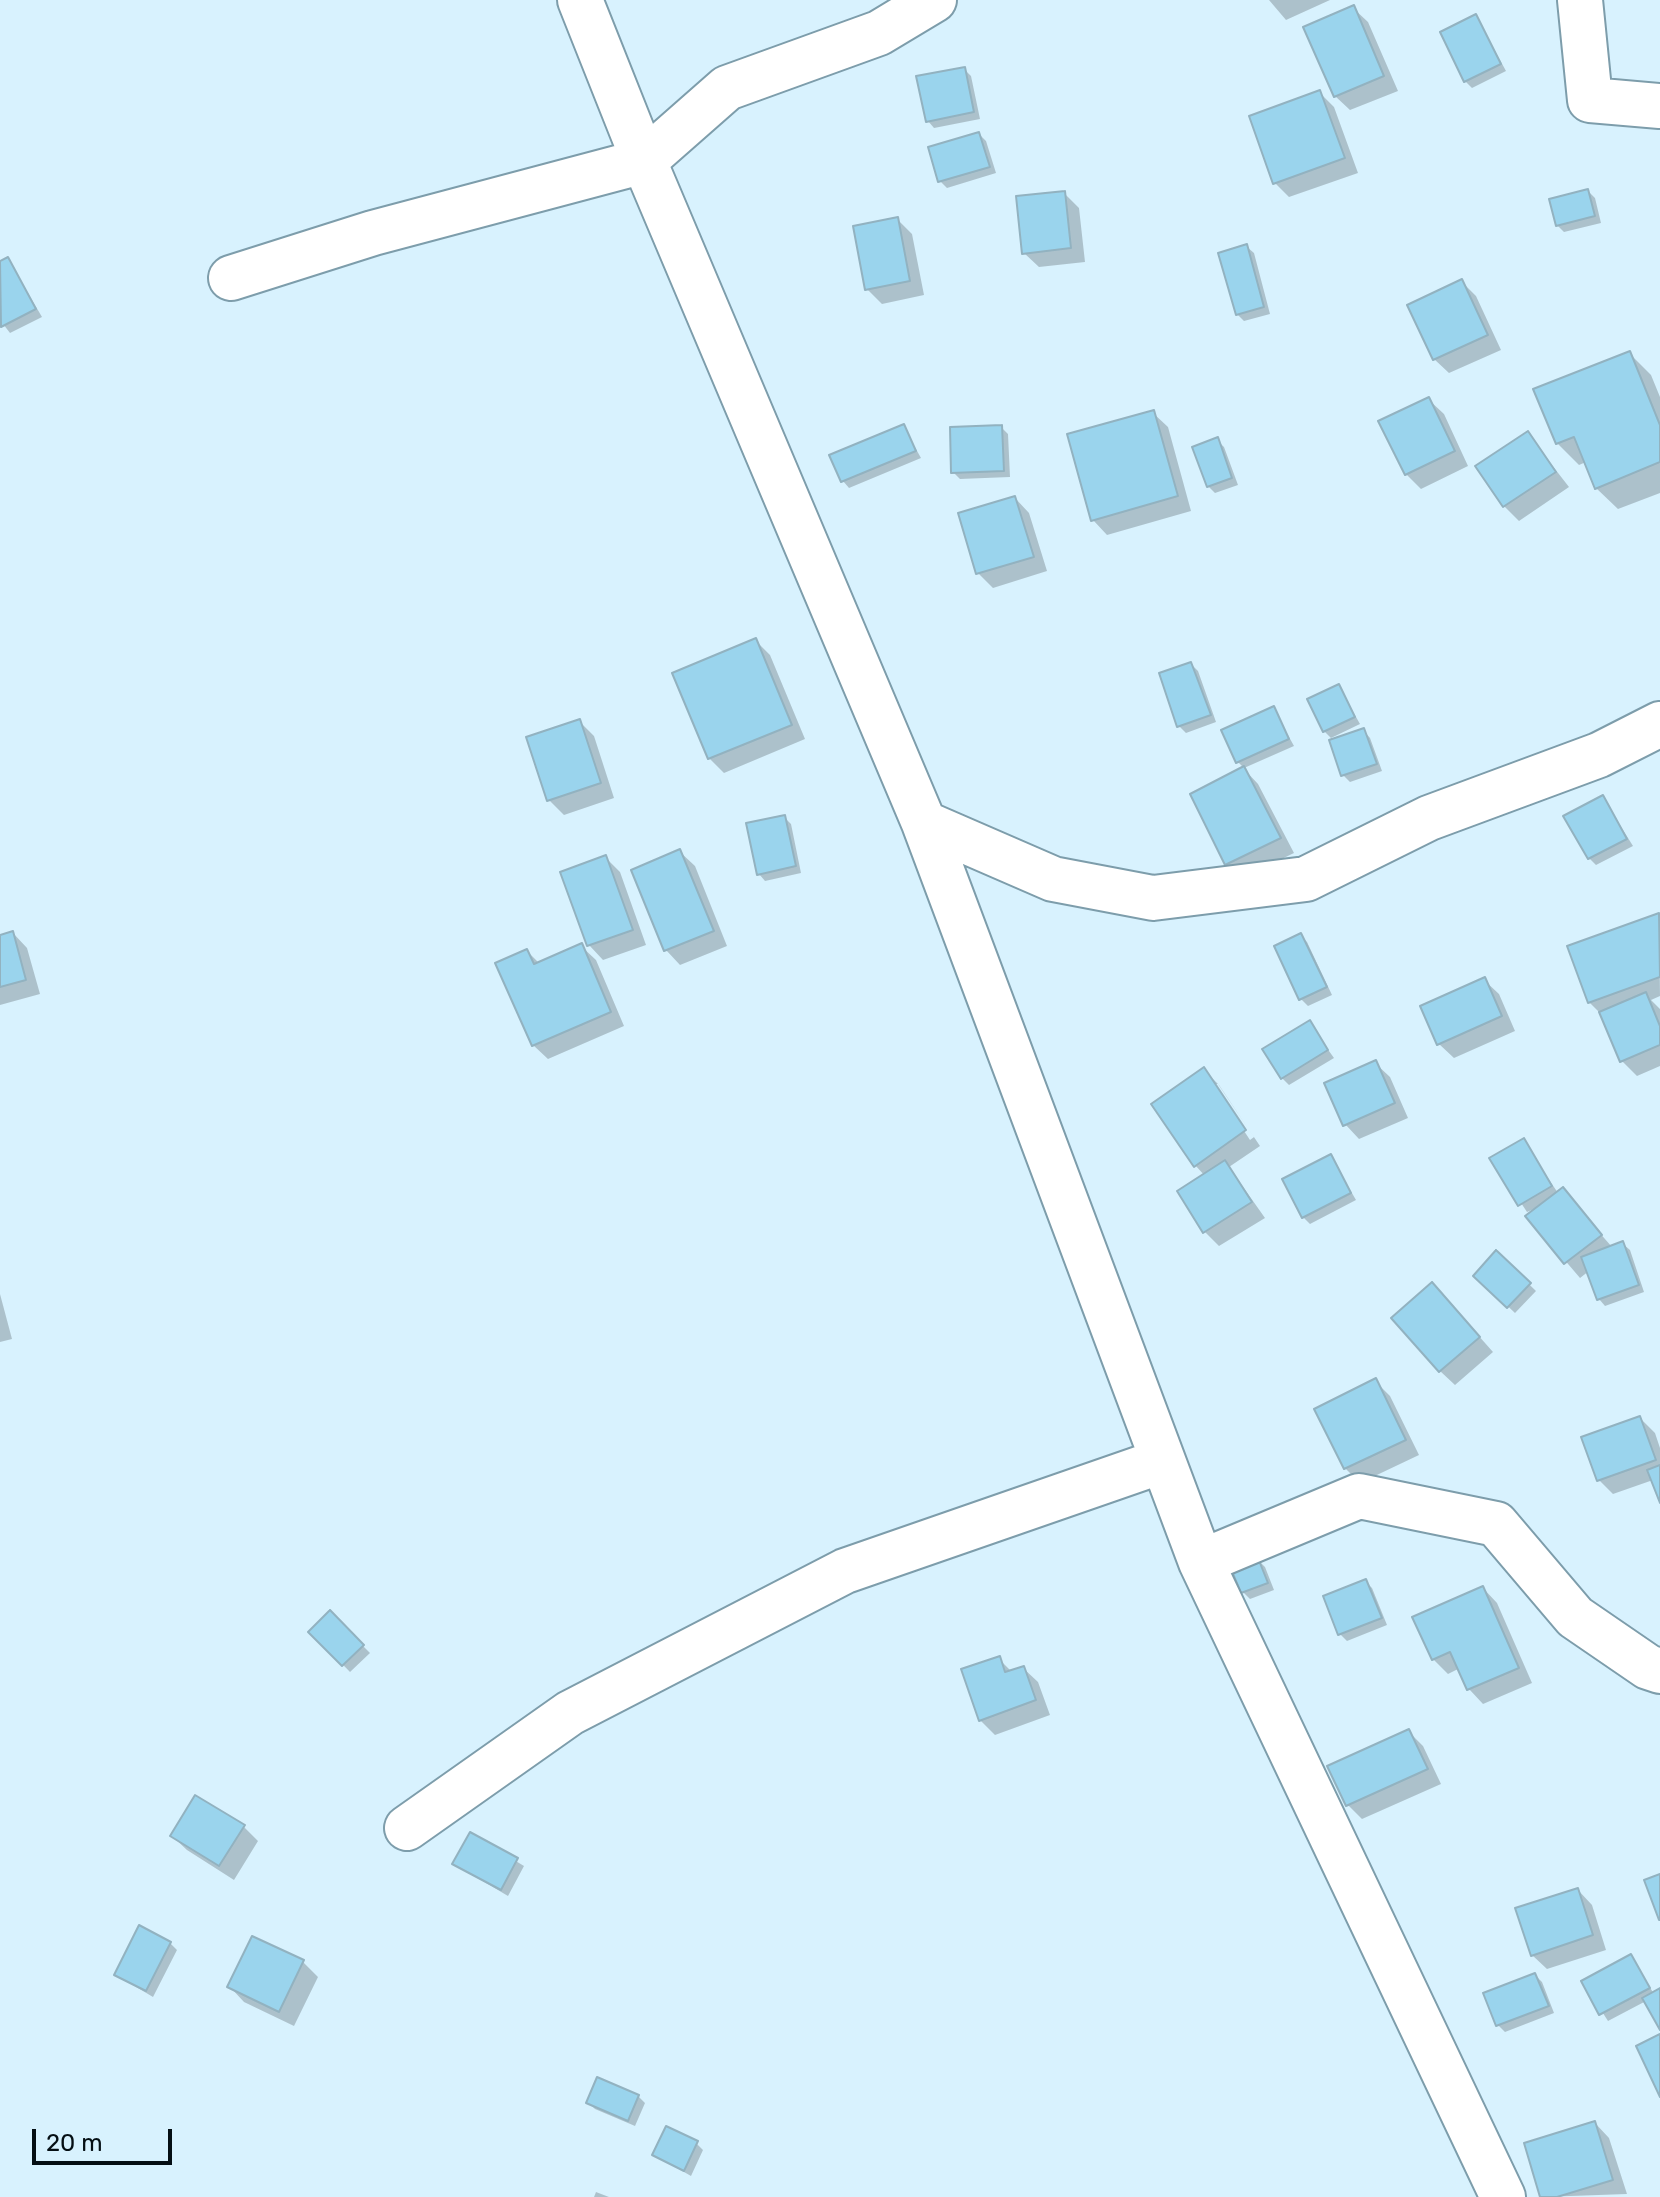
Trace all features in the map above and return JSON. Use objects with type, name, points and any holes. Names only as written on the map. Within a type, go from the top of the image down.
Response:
[{"type":"street","points":[[580,0],[644,161],[924,823],[1201,1562],[1503,2197]]},
{"type":"street","points":[[231,278],[373,233],[644,161],[727,88],[879,33],[934,0]]},
{"type":"street","points":[[1580,0],[1590,100],[1660,106]]},
{"type":"street","points":[[924,823],[1053,879],[1153,898],[1306,879],[1429,818],[1599,755],[1660,724]]},
{"type":"street","points":[[407,1828],[570,1713],[845,1571],[1162,1461]]},
{"type":"street","points":[[1201,1562],[1359,1496],[1496,1524],[1575,1617],[1648,1667],[1660,1671]]},
{"type":"building","points":[[1354,5],[1384,76],[1334,97],[1303,27]]},
{"type":"building","points":[[1476,14],[1501,64],[1464,82],[1440,32]]},
{"type":"building","points":[[965,67],[974,112],[926,122],[916,76]]},
{"type":"building","points":[[1320,90],[1345,158],[1273,184],[1249,116]]},
{"type":"building","points":[[979,132],[990,167],[938,182],[928,147]]},
{"type":"building","points":[[1588,189],[1595,216],[1556,226],[1549,199]]},
{"type":"building","points":[[1065,191],[1071,248],[1022,254],[1016,196]]},
{"type":"building","points":[[898,217],[910,281],[865,290],[853,226]]},
{"type":"building","points":[[1247,244],[1264,307],[1236,315],[1218,253]]},
{"type":"building","points":[[8,257],[36,309],[1,327],[0,261]]},
{"type":"building","points":[[1462,279],[1488,335],[1433,360],[1407,305]]},
{"type":"building","points":[[1630,351],[1660,425],[1660,462],[1595,489],[1574,437],[1556,444],[1533,389]]},
{"type":"building","points":[[1429,397],[1455,451],[1405,475],[1378,421]]},
{"type":"building","points":[[1154,410],[1178,496],[1091,521],[1067,434]]},
{"type":"building","points":[[904,424],[916,451],[841,482],[829,455]]},
{"type":"building","points":[[1002,425],[1004,471],[951,473],[950,427]]},
{"type":"building","points":[[1528,431],[1556,472],[1503,507],[1475,466]]},
{"type":"building","points":[[1218,437],[1232,478],[1207,487],[1192,447]]},
{"type":"building","points":[[1015,496],[1034,557],[976,574],[958,513]]},
{"type":"building","points":[[756,638],[792,725],[708,759],[672,673]]},
{"type":"building","points":[[1191,662],[1211,715],[1177,727],[1159,673]]},
{"type":"building","points":[[1339,684],[1355,717],[1323,732],[1307,699]]},
{"type":"building","points":[[1274,706],[1289,739],[1236,763],[1221,730]]},
{"type":"building","points":[[580,719],[601,783],[547,801],[526,737]]},
{"type":"building","points":[[1364,728],[1377,764],[1341,776],[1329,740]]},
{"type":"building","points":[[1244,766],[1281,838],[1225,865],[1190,794]]},
{"type":"building","points":[[1603,795],[1627,839],[1588,859],[1563,816]]},
{"type":"building","points":[[785,815],[796,866],[757,875],[746,823]]},
{"type":"building","points":[[680,849],[714,931],[664,951],[631,870]]},
{"type":"building","points":[[606,855],[633,930],[587,946],[560,872]]},
{"type":"building","points":[[1659,913],[1660,977],[1588,1003],[1567,946]]},
{"type":"building","points":[[13,931],[26,980],[0,987],[0,935]]},
{"type":"building","points":[[1301,933],[1327,987],[1299,1000],[1274,946]]},
{"type":"building","points":[[582,943],[611,1012],[532,1046],[495,963],[527,949],[534,964]]},
{"type":"building","points":[[1485,977],[1502,1016],[1437,1045],[1420,1006]]},
{"type":"building","points":[[1646,992],[1660,1026],[1660,1045],[1620,1062],[1599,1012]]},
{"type":"building","points":[[1310,1020],[1328,1050],[1281,1079],[1262,1049]]},
{"type":"building","points":[[1376,1060],[1395,1103],[1343,1126],[1324,1083]]},
{"type":"building","points":[[1204,1067],[1246,1130],[1194,1167],[1151,1104]]},
{"type":"building","points":[[1524,1138],[1552,1186],[1518,1206],[1489,1158]]},
{"type":"building","points":[[1331,1154],[1351,1193],[1302,1218],[1282,1179]]},
{"type":"building","points":[[1225,1160],[1252,1202],[1203,1233],[1177,1191]]},
{"type":"building","points":[[1563,1187],[1602,1235],[1564,1264],[1525,1216]]},
{"type":"building","points":[[1623,1241],[1639,1285],[1597,1300],[1581,1257]]},
{"type":"building","points":[[1496,1250],[1531,1283],[1507,1308],[1473,1276]]},
{"type":"building","points":[[1432,1282],[1480,1337],[1439,1372],[1391,1318]]},
{"type":"building","points":[[1376,1378],[1406,1440],[1344,1469],[1314,1409]]},
{"type":"building","points":[[1640,1416],[1656,1460],[1597,1481],[1581,1437]]},
{"type":"building","points":[[1660,1465],[1660,1503],[1647,1470]]},
{"type":"building","points":[[1258,1558],[1268,1583],[1241,1593],[1231,1569]]},
{"type":"building","points":[[1366,1579],[1382,1618],[1338,1635],[1323,1596]]},
{"type":"building","points":[[1483,1586],[1519,1668],[1467,1690],[1450,1652],[1432,1660],[1412,1617]]},
{"type":"building","points":[[330,1610],[364,1645],[342,1666],[308,1632]]},
{"type":"building","points":[[1000,1656],[1005,1672],[1024,1666],[1036,1700],[979,1721],[961,1669]]},
{"type":"building","points":[[1409,1729],[1428,1769],[1346,1806],[1327,1766]]},
{"type":"building","points":[[195,1795],[245,1825],[219,1866],[170,1836]]},
{"type":"building","points":[[470,1832],[518,1858],[501,1890],[452,1864]]},
{"type":"building","points":[[1660,1874],[1660,1920],[1659,1920],[1644,1880]]},
{"type":"building","points":[[1578,1888],[1593,1935],[1531,1956],[1515,1908]]},
{"type":"building","points":[[139,1925],[171,1942],[146,1991],[114,1975]]},
{"type":"building","points":[[252,1936],[304,1960],[279,2012],[227,1987]]},
{"type":"building","points":[[1631,1954],[1650,1988],[1599,2015],[1581,1981]]},
{"type":"building","points":[[1535,1973],[1549,2006],[1496,2026],[1483,1993]]},
{"type":"building","points":[[1660,1988],[1660,2030],[1642,1998]]},
{"type":"building","points":[[1660,2034],[1660,2097],[1636,2046]]},
{"type":"building","points":[[597,2077],[639,2095],[628,2121],[586,2103]]},
{"type":"building","points":[[1595,2121],[1613,2180],[1557,2197],[1540,2197],[1524,2143]]},
{"type":"building","points":[[666,2126],[698,2141],[684,2171],[652,2155]]}]
